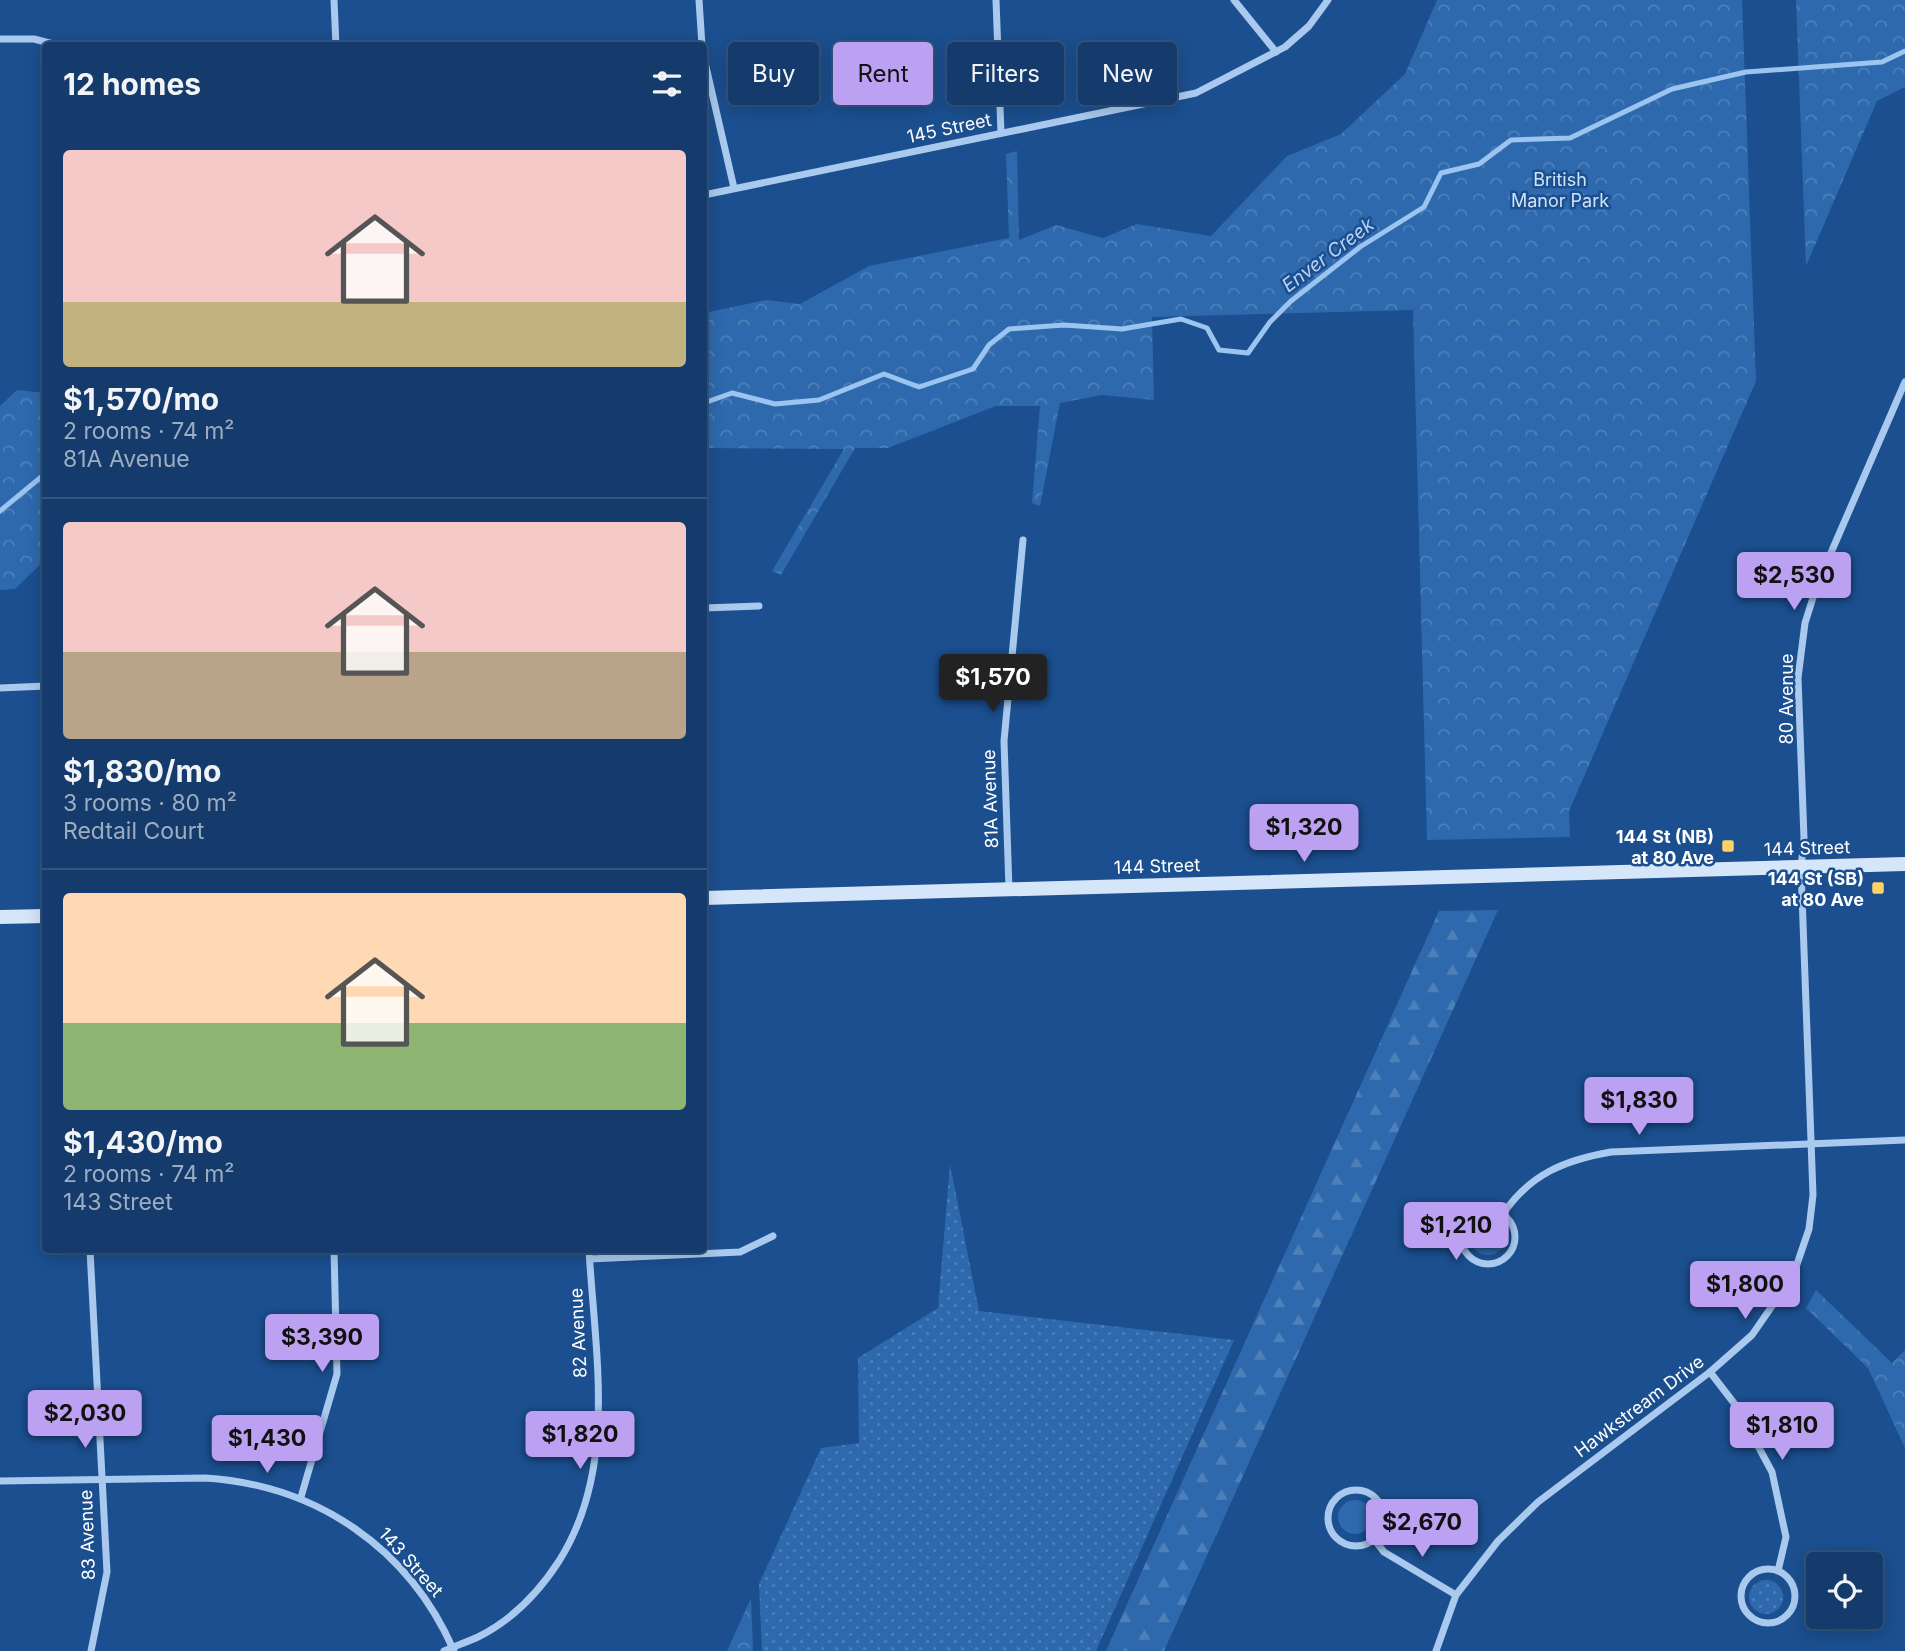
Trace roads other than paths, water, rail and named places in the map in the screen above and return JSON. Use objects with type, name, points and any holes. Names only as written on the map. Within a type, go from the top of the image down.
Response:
[{"type":"main road","name":"144 Street","points":[[707,898],[1905,864]]},
{"type":"main road","points":[[0,917],[42,916]]},
{"type":"street","points":[[334,0],[336,42]]},
{"type":"street","points":[[699,0],[702,42]]},
{"type":"street","points":[[996,0],[1002,133]]},
{"type":"street","points":[[1234,0],[1276,52]]},
{"type":"street","name":"145 Street","points":[[707,194],[1196,93],[1276,52],[1309,26],[1328,0]]},
{"type":"street","points":[[0,39],[34,38],[48,42]]},
{"type":"street","points":[[707,71],[734,188]]},
{"type":"street","name":"80 Avenue","points":[[1801,868],[1804,838],[1798,678],[1805,623],[1817,585],[1905,382]]},
{"type":"street","name":"81A Avenue","points":[[1009,889],[1004,741],[1023,540]]},
{"type":"street","points":[[707,608],[759,606]]},
{"type":"street","points":[[0,688],[42,686]]},
{"type":"street","name":"Hawkstream Drive","points":[[1436,1651],[1456,1595],[1498,1541],[1529,1510],[1710,1372],[1752,1335],[1793,1276],[1810,1229],[1813,1195],[1801,868]]},
{"type":"street","points":[[1503,1214],[1513,1199],[1544,1172],[1580,1157],[1611,1152],[1905,1139]]},
{"type":"street","points":[[1487,1209],[1503,1214],[1510,1220],[1516,1236],[1510,1253],[1494,1263],[1476,1261],[1463,1247],[1461,1238],[1466,1222],[1479,1211],[1487,1209]]},
{"type":"street","points":[[590,1259],[740,1252],[773,1236]]},
{"type":"street","name":"83 Avenue","points":[[90,1253],[107,1572],[90,1651]]},
{"type":"street","points":[[301,1497],[337,1374],[334,1253]]},
{"type":"street","name":"82 Avenue","points":[[444,1651],[453,1649],[499,1624],[531,1597],[571,1543],[585,1512],[597,1462],[599,1427],[589,1253]]},
{"type":"street","points":[[1710,1372],[1737,1407],[1772,1472],[1786,1537],[1779,1571]]},
{"type":"street","name":"143 Street","points":[[0,1480],[223,1479],[301,1497],[368,1536],[428,1599],[453,1649]]},
{"type":"street","points":[[1349,1490],[1358,1490],[1375,1497],[1381,1505],[1383,1523],[1374,1539],[1357,1546],[1340,1541],[1329,1526],[1328,1517],[1334,1500],[1349,1490]]},
{"type":"street","points":[[1374,1539],[1384,1552],[1456,1595]]},
{"type":"street","points":[[1759,1570],[1779,1571],[1791,1582],[1794,1591],[1792,1608],[1780,1621],[1762,1623],[1754,1620],[1747,1615],[1740,1598],[1745,1581],[1759,1570]]},
{"type":"waterway","name":"Enver Creek","points":[[707,402],[732,393],[775,404],[819,400],[884,374],[919,387],[973,369],[989,345],[1009,329],[1064,325],[1122,329],[1181,319],[1207,328],[1219,350],[1248,353],[1270,322],[1291,301],[1360,247],[1424,207],[1441,173],[1479,164],[1511,140],[1570,138],[1672,89],[1746,72],[1882,62],[1905,51]]},
{"type":"waterway","name":"Enver Creek","points":[[0,511],[42,476]]},
{"type":"place","name":"144 St (NB) at 80 Ave","points":[[1728,846]]},
{"type":"place","name":"144 St (SB) at 80 Ave","points":[[1878,888]]},
{"type":"park label","name":"British Manor Park","points":[[1560,189]]}]
